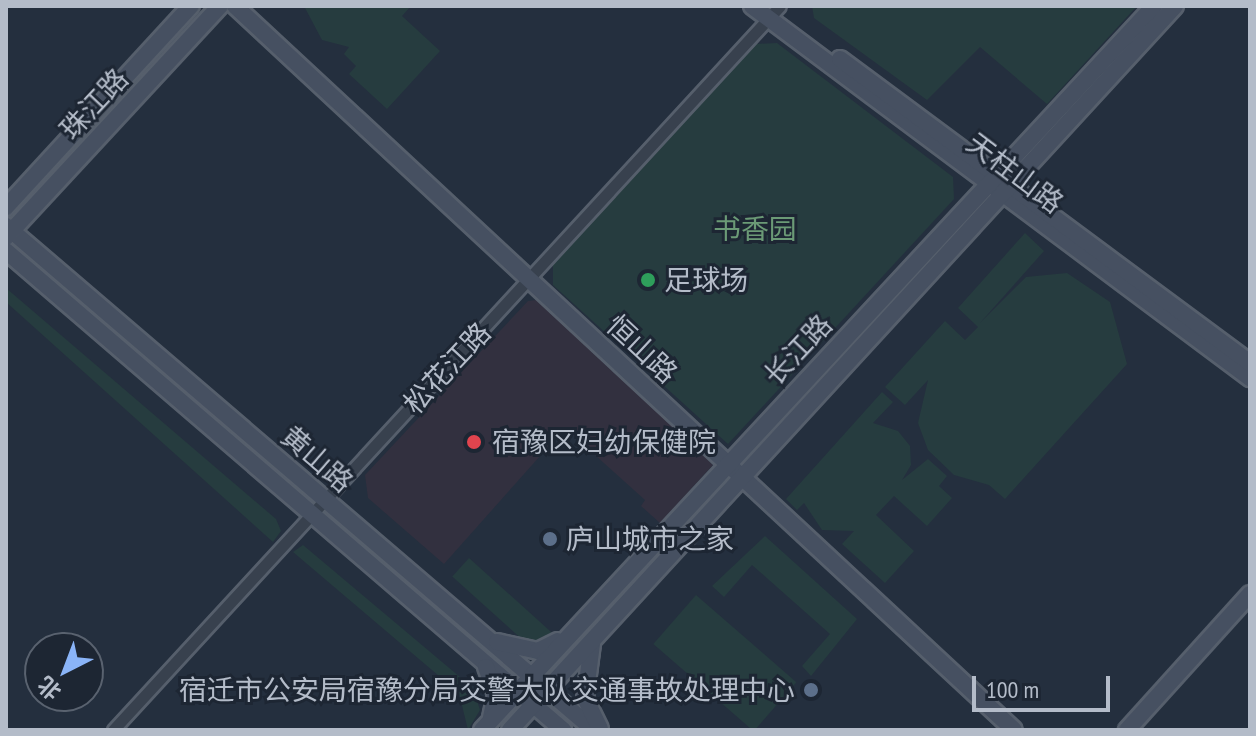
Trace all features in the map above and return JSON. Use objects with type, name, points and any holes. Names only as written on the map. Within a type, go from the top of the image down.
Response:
[{"type":"street","name":"珠江路","points":[[6,207],[191,6]]},
{"type":"street","name":"珠江路","points":[[8,232],[220,6]]},
{"type":"street","name":"恒山路","points":[[235,6],[528,274]]},
{"type":"street","name":"恒山路","points":[[244,6],[730,462],[1022,730]]},
{"type":"street","name":"长江路","points":[[510,730],[744,475],[1154,6]]},
{"type":"street","name":"长江路","points":[[485,727],[730,462],[1175,6]]},
{"type":"street","name":"松花江路","points":[[105,730],[323,498],[769,9]]},
{"type":"street","name":"天柱山路","points":[[769,9],[1250,378]]},
{"type":"street","name":"天柱山路","points":[[1000,184],[1250,363]]},
{"type":"street","name":"黄山路","points":[[8,232],[594,730]]},
{"type":"street","name":"黄山路","points":[[6,251],[563,730]]},
{"type":"street","name":"恒山路","points":[[744,475],[1014,730]]},
{"type":"street","name":"松花江路","points":[[113,730],[310,512]]},
{"type":"street","points":[[1127,730],[1250,594]]},
{"type":"street","points":[[1138,730],[1250,606]]},
{"type":"street","points":[[486,638],[538,651],[573,631]]},
{"type":"street","points":[[593,639],[585,698],[600,730]]},
{"type":"street","points":[[478,656],[496,694],[485,727]]},
{"type":"shaded area","name":"宿豫区妇幼保健院","points":[[544,299],[713,465],[660,523],[641,506],[645,500],[565,428],[444,564],[368,498],[365,475],[528,301]]},
{"type":"green space","points":[[304,6],[411,6],[402,16],[440,51],[387,109],[349,74],[356,66],[344,54],[349,47],[322,40]]},
{"type":"green space","points":[[812,6],[1137,6],[1047,104],[980,47],[927,100],[814,18]]},
{"type":"green space","name":"书香园","points":[[777,43],[953,177],[954,199],[728,444],[553,285],[553,263],[755,44]]},
{"type":"green space","points":[[1025,233],[1044,251],[980,323],[1026,277],[1067,273],[1110,302],[1127,364],[1005,499],[989,485],[954,475],[928,450],[918,423],[928,380],[905,405],[885,387],[945,321],[965,340],[978,327],[958,308]]},
{"type":"green space","points":[[6,288],[276,519],[281,531],[273,542],[6,302]]},
{"type":"green space","points":[[882,392],[893,402],[873,423],[898,431],[910,446],[911,465],[902,480],[928,459],[947,476],[939,486],[952,498],[927,526],[894,496],[876,515],[914,551],[885,583],[842,544],[854,531],[822,530],[804,503],[797,510],[786,499]]},
{"type":"green space","points":[[765,536],[857,619],[811,676],[802,666],[830,634],[752,565],[724,597],[712,586]]},
{"type":"green space","points":[[303,545],[473,688],[480,710],[468,730],[459,693],[293,552]]},
{"type":"green space","points":[[469,558],[554,635],[538,654],[452,577]]},
{"type":"green space","points":[[696,595],[796,682],[752,730],[653,644]]},
{"type":"place","name":"足球场","points":[[648,280]]},
{"type":"place","name":"宿豫区妇幼保健院","points":[[474,442]]},
{"type":"place","name":"庐山城市之家","points":[[550,539]]},
{"type":"place","name":"宿迁市公安局宿豫分局交警大队交通事故处理中心","points":[[811,690]]}]
